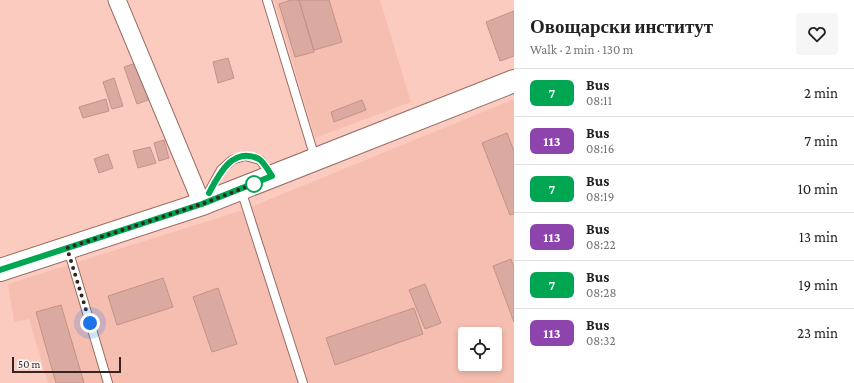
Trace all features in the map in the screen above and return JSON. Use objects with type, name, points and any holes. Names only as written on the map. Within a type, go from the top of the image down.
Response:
[{"type":"street","points":[[117,0],[202,204]]},
{"type":"street","points":[[0,270],[202,204],[514,81]]},
{"type":"lane","points":[[267,0],[315,159]]},
{"type":"lane","points":[[202,204],[222,170],[232,160],[245,156],[260,160],[272,176]]},
{"type":"lane","points":[[241,189],[303,383]]},
{"type":"lane","points":[[67,248],[108,383]]},
{"type":"shaded area","points":[[274,0],[380,0],[411,102],[315,138]]},
{"type":"shaded area","points":[[514,99],[514,383],[48,383],[29,319],[14,322],[8,284],[246,209]]},
{"type":"building","points":[[291,0],[299,0],[314,52],[295,57],[279,4]]},
{"type":"building","points":[[299,0],[329,0],[342,42],[314,50]]},
{"type":"building","points":[[514,11],[514,56],[500,61],[486,22]]},
{"type":"building","points":[[228,58],[234,78],[218,83],[213,62]]},
{"type":"building","points":[[139,62],[151,99],[137,104],[124,67]]},
{"type":"building","points":[[114,78],[123,106],[112,109],[103,82]]},
{"type":"building","points":[[106,99],[109,111],[83,118],[79,107]]},
{"type":"building","points":[[362,100],[366,110],[334,122],[331,112]]},
{"type":"building","points":[[507,133],[514,151],[514,214],[510,215],[482,143]]},
{"type":"building","points":[[164,140],[169,158],[159,161],[154,143]]},
{"type":"building","points":[[150,147],[156,163],[138,168],[133,151]]},
{"type":"building","points":[[108,154],[113,168],[99,173],[94,159]]},
{"type":"building","points":[[511,259],[514,268],[514,322],[493,266]]},
{"type":"building","points":[[163,278],[173,307],[117,325],[108,296]]},
{"type":"building","points":[[425,284],[441,323],[425,329],[409,290]]},
{"type":"building","points":[[218,288],[237,344],[212,352],[193,297]]},
{"type":"building","points":[[61,305],[84,383],[56,383],[36,312]]},
{"type":"building","points":[[414,308],[423,334],[335,365],[326,338]]},
{"type":"bus line","name":"7","points":[[0,270],[202,204],[272,176],[260,160],[245,156],[232,160],[222,170],[209,193]]},
{"type":"route","points":[[90,323],[67,248],[202,204],[254,184]]}]
